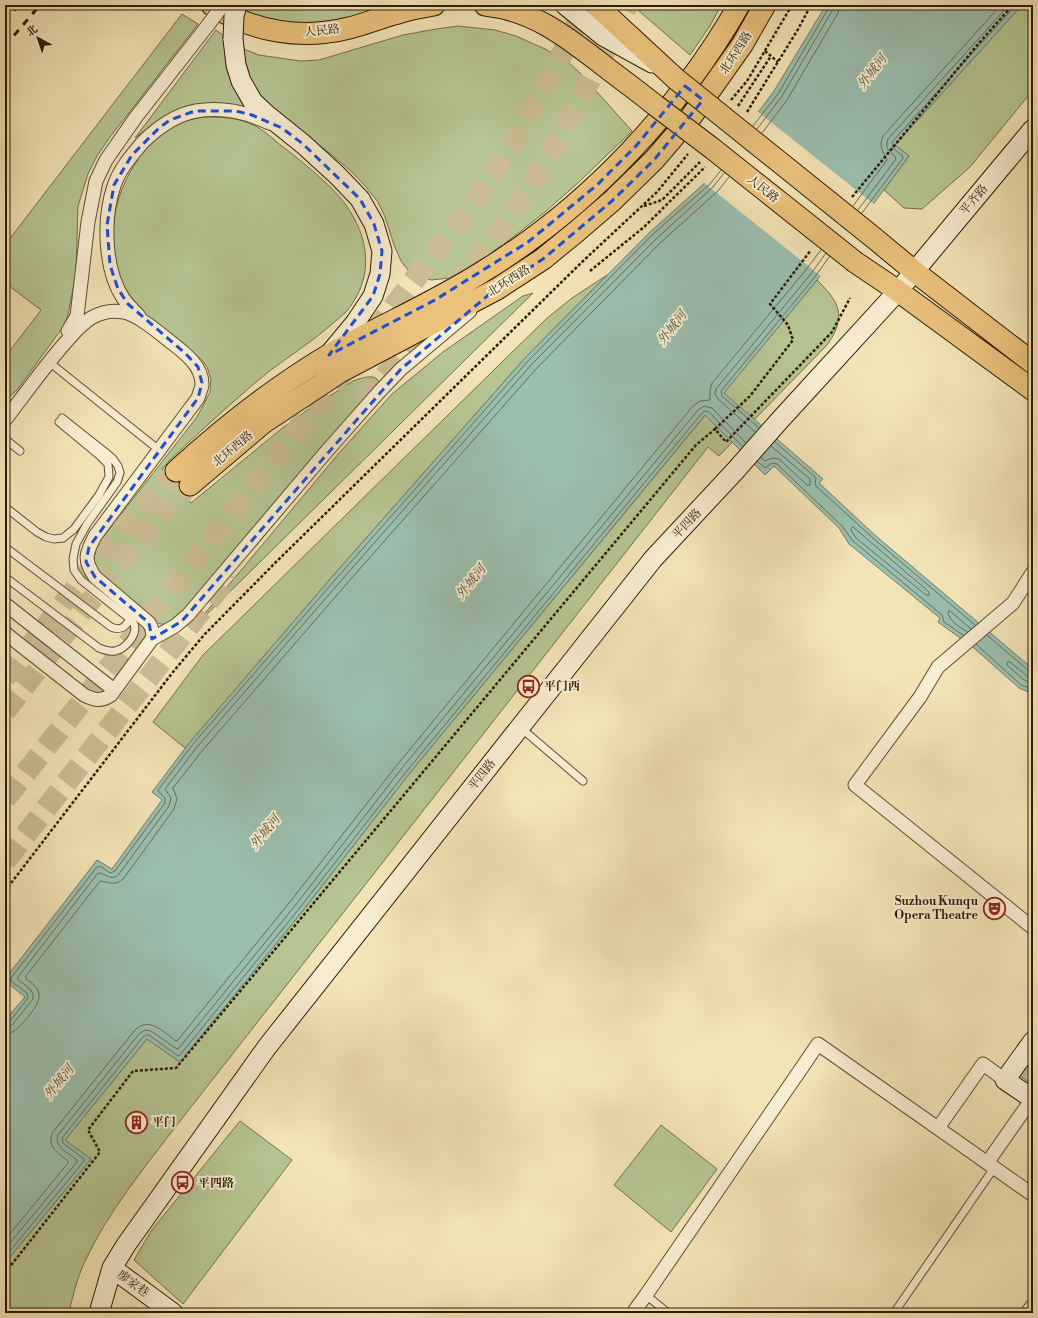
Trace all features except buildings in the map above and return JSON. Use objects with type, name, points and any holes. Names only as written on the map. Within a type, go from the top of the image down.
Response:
[{"type":"main road","name":"人民路","points":[[212,5],[228,14],[261,28],[278,32],[309,34],[348,28],[399,12],[434,5]]},
{"type":"main road","points":[[237,5],[234,16],[233,39],[236,65],[246,92],[253,102],[282,128],[303,144],[337,175],[360,199],[374,224],[382,251],[380,274],[373,296],[356,323],[328,356]]},
{"type":"main road","name":"人民路","points":[[485,5],[510,10],[530,17],[548,25],[568,38],[713,149],[855,262],[898,291],[1033,390]]},
{"type":"main road","points":[[565,5],[603,36],[671,75],[727,113],[915,272],[1033,363]]},
{"type":"main road","points":[[596,5],[671,75]]},
{"type":"main road","name":"北环西路","points":[[739,5],[725,30],[700,65],[636,146],[562,215],[528,242],[487,270],[435,300],[328,356],[288,381],[250,408],[205,444],[183,478],[340,372],[492,292],[543,260],[612,200],[654,160],[691,117],[720,78],[742,45],[765,5]]},
{"type":"main road","name":"平齐路","points":[[915,272],[1033,129]]},
{"type":"main road","name":"平四路","points":[[99,1313],[112,1268],[126,1245],[267,1046],[654,559],[915,272]]},
{"type":"main road","points":[[1033,1041],[1005,1080],[1033,1099]]},
{"type":"main road","name":"廖家巷","points":[[112,1268],[173,1313]]},
{"type":"street","points":[[51,359],[77,316],[88,222],[96,181],[106,160],[136,117],[223,5]]},
{"type":"street","points":[[150,327],[122,297],[112,274],[107,246],[107,225],[111,198],[114,185],[126,162],[148,137],[159,128],[170,120],[195,111],[236,111],[252,115],[282,128]]},
{"type":"street","points":[[5,633],[84,696],[95,700],[103,700],[111,695],[152,639],[174,626],[188,615],[326,452],[379,392],[402,369],[492,292]]},
{"type":"street","points":[[5,419],[51,359],[83,324],[92,317],[103,313],[114,311],[131,315],[150,327],[186,354],[198,368],[202,383],[198,398],[95,536],[86,554],[86,562],[95,577],[145,620],[152,629],[152,639]]},
{"type":"street","points":[[1033,572],[1013,603],[938,667],[920,697],[855,785],[1033,928]]},
{"type":"street","points":[[5,604],[114,690]]},
{"type":"street","points":[[633,1313],[818,1044],[1033,1195]]},
{"type":"street","points":[[938,1128],[983,1064],[1005,1080]]},
{"type":"street","points":[[990,1165],[1033,1099]]},
{"type":"street","points":[[1027,1313],[1033,1305]]},
{"type":"lane","points":[[51,359],[159,450]]},
{"type":"lane","points":[[5,507],[37,532],[46,537],[54,539],[63,538],[74,529],[99,495],[109,477],[108,464],[100,455],[60,420],[113,459],[118,466],[120,473],[117,482],[87,524],[76,544],[73,559],[74,570],[80,580],[130,619],[134,624],[135,631],[133,636]]},
{"type":"lane","points":[[5,439],[20,451]]},
{"type":"lane","points":[[5,547],[116,630],[122,629],[130,619]]},
{"type":"lane","points":[[5,577],[99,648],[106,651],[115,651],[129,642],[145,620]]},
{"type":"lane","points":[[520,727],[583,781]]},
{"type":"lane","points":[[894,1313],[990,1165]]},
{"type":"lane","points":[[646,1296],[668,1313]]},
{"type":"path","points":[[727,113],[792,5]]},
{"type":"path","points":[[765,51],[778,62]]},
{"type":"path","points":[[727,113],[771,56]]},
{"type":"path","points":[[5,891],[173,672],[204,635],[291,547],[576,268],[642,207],[657,192],[692,149]]},
{"type":"path","points":[[642,207],[662,200],[713,149]]},
{"type":"path","points":[[662,200],[666,205]]},
{"type":"path","points":[[5,1273],[100,1152],[88,1130],[133,1071],[176,1068],[696,445],[715,429],[726,442],[832,332],[850,298]]},
{"type":"highlighted area","points":[[685,86],[703,100],[654,160],[612,201],[543,259],[492,292],[401,369],[182,621],[152,639],[149,623],[95,577],[86,562],[89,547],[198,398],[202,383],[198,367],[186,354],[128,304],[118,289],[110,265],[107,225],[114,185],[132,155],[159,128],[170,120],[195,111],[236,111],[252,115],[282,128],[303,144],[360,199],[374,224],[382,251],[380,274],[373,296],[329,355],[435,300],[528,242],[597,185],[636,146]]},
{"type":"green space","points":[[248,5],[390,5],[326,23],[280,22],[245,12]]},
{"type":"green space","points":[[632,5],[721,5],[710,26],[690,55]]},
{"type":"green space","points":[[1022,5],[1033,5],[1033,90],[970,167],[922,209],[904,208],[884,190],[909,156],[895,145]]},
{"type":"green space","points":[[182,14],[198,24],[110,137],[97,156],[88,174],[78,206],[76,272],[68,315],[63,327],[17,390],[5,401],[5,357],[41,310],[5,283],[5,245]]},
{"type":"green space","points":[[458,26],[495,30],[516,36],[567,61],[580,73],[632,131],[578,183],[512,238],[467,270],[450,278],[431,280],[413,274],[401,261],[378,202],[351,171],[256,97],[238,45],[259,55],[300,61],[319,60],[403,35]]},
{"type":"green space","points":[[216,30],[224,36],[252,110],[236,107],[155,123],[135,138]]},
{"type":"green space","points":[[203,117],[233,119],[255,126],[269,135],[325,182],[350,210],[358,226],[364,243],[366,260],[364,278],[357,295],[344,314],[250,387],[162,469],[191,503],[280,430],[306,411],[353,381],[364,377],[372,377],[378,380],[380,384],[333,434],[183,612],[166,624],[159,624],[154,622],[102,579],[95,567],[94,556],[104,536],[197,417],[210,392],[211,379],[207,367],[202,360],[152,322],[129,297],[120,279],[115,261],[113,224],[116,206],[122,189],[130,172],[144,151],[163,132],[191,119]]},
{"type":"green space","points":[[607,275],[525,358],[331,578],[185,748],[153,722],[203,655],[546,319],[572,298]]},
{"type":"green space","points":[[817,280],[831,295],[838,309],[839,317],[837,325],[828,344],[719,456],[708,447],[173,1130],[105,1224],[78,1278],[69,1313],[5,1313],[5,1263],[91,1159],[65,1140],[147,1039],[180,1062],[301,913],[409,774]]},
{"type":"green space","points":[[533,293],[191,630],[340,452],[392,394],[443,352],[523,296]]},
{"type":"green space","points":[[1033,1049],[1033,1085],[1016,1073]]},
{"type":"green space","points":[[240,1121],[292,1160],[183,1304],[134,1260],[151,1231]]},
{"type":"green space","points":[[661,1125],[717,1169],[671,1232],[614,1185]]},
{"type":"water","name":"外城河","points":[[826,5],[1022,5],[895,145],[909,156],[817,280],[724,393],[823,479],[819,483],[876,536],[1033,669],[1033,694],[1019,688],[974,648],[938,622],[940,618],[849,544],[839,528],[774,466],[765,475],[705,415],[409,774],[301,913],[180,1062],[147,1039],[65,1140],[91,1159],[5,1263],[5,1020],[25,997],[5,981],[5,979],[97,860],[112,869],[162,800],[152,792],[190,742],[331,578],[525,358],[650,232],[707,181],[774,91]]},
{"type":"pier","points":[[757,111],[875,205],[822,277],[703,182]]},
{"type":"tunnel","points":[[373,334],[476,199],[511,146],[560,58],[586,5]]},
{"type":"tunnel","points":[[452,290],[501,230],[557,143],[627,5]]},
{"type":"tunnel","points":[[365,402],[425,325]]},
{"type":"tunnel","points":[[5,799],[343,372]]},
{"type":"tunnel","points":[[5,678],[111,542],[145,503],[176,471]]},
{"type":"tunnel","points":[[5,712],[124,558],[157,519],[190,485]]},
{"type":"tunnel","points":[[5,861],[230,574]]},
{"type":"railway","points":[[5,21],[19,5]]},
{"type":"railway","points":[[5,46],[40,5]]},
{"type":"place","name":"平门西","points":[[529,686]]},
{"type":"place","name":"Suzhou Kunqu Opera Theatre","points":[[994,908]]},
{"type":"place","name":"平门","points":[[136,1122]]},
{"type":"place","name":"平四路","points":[[183,1183]]}]
